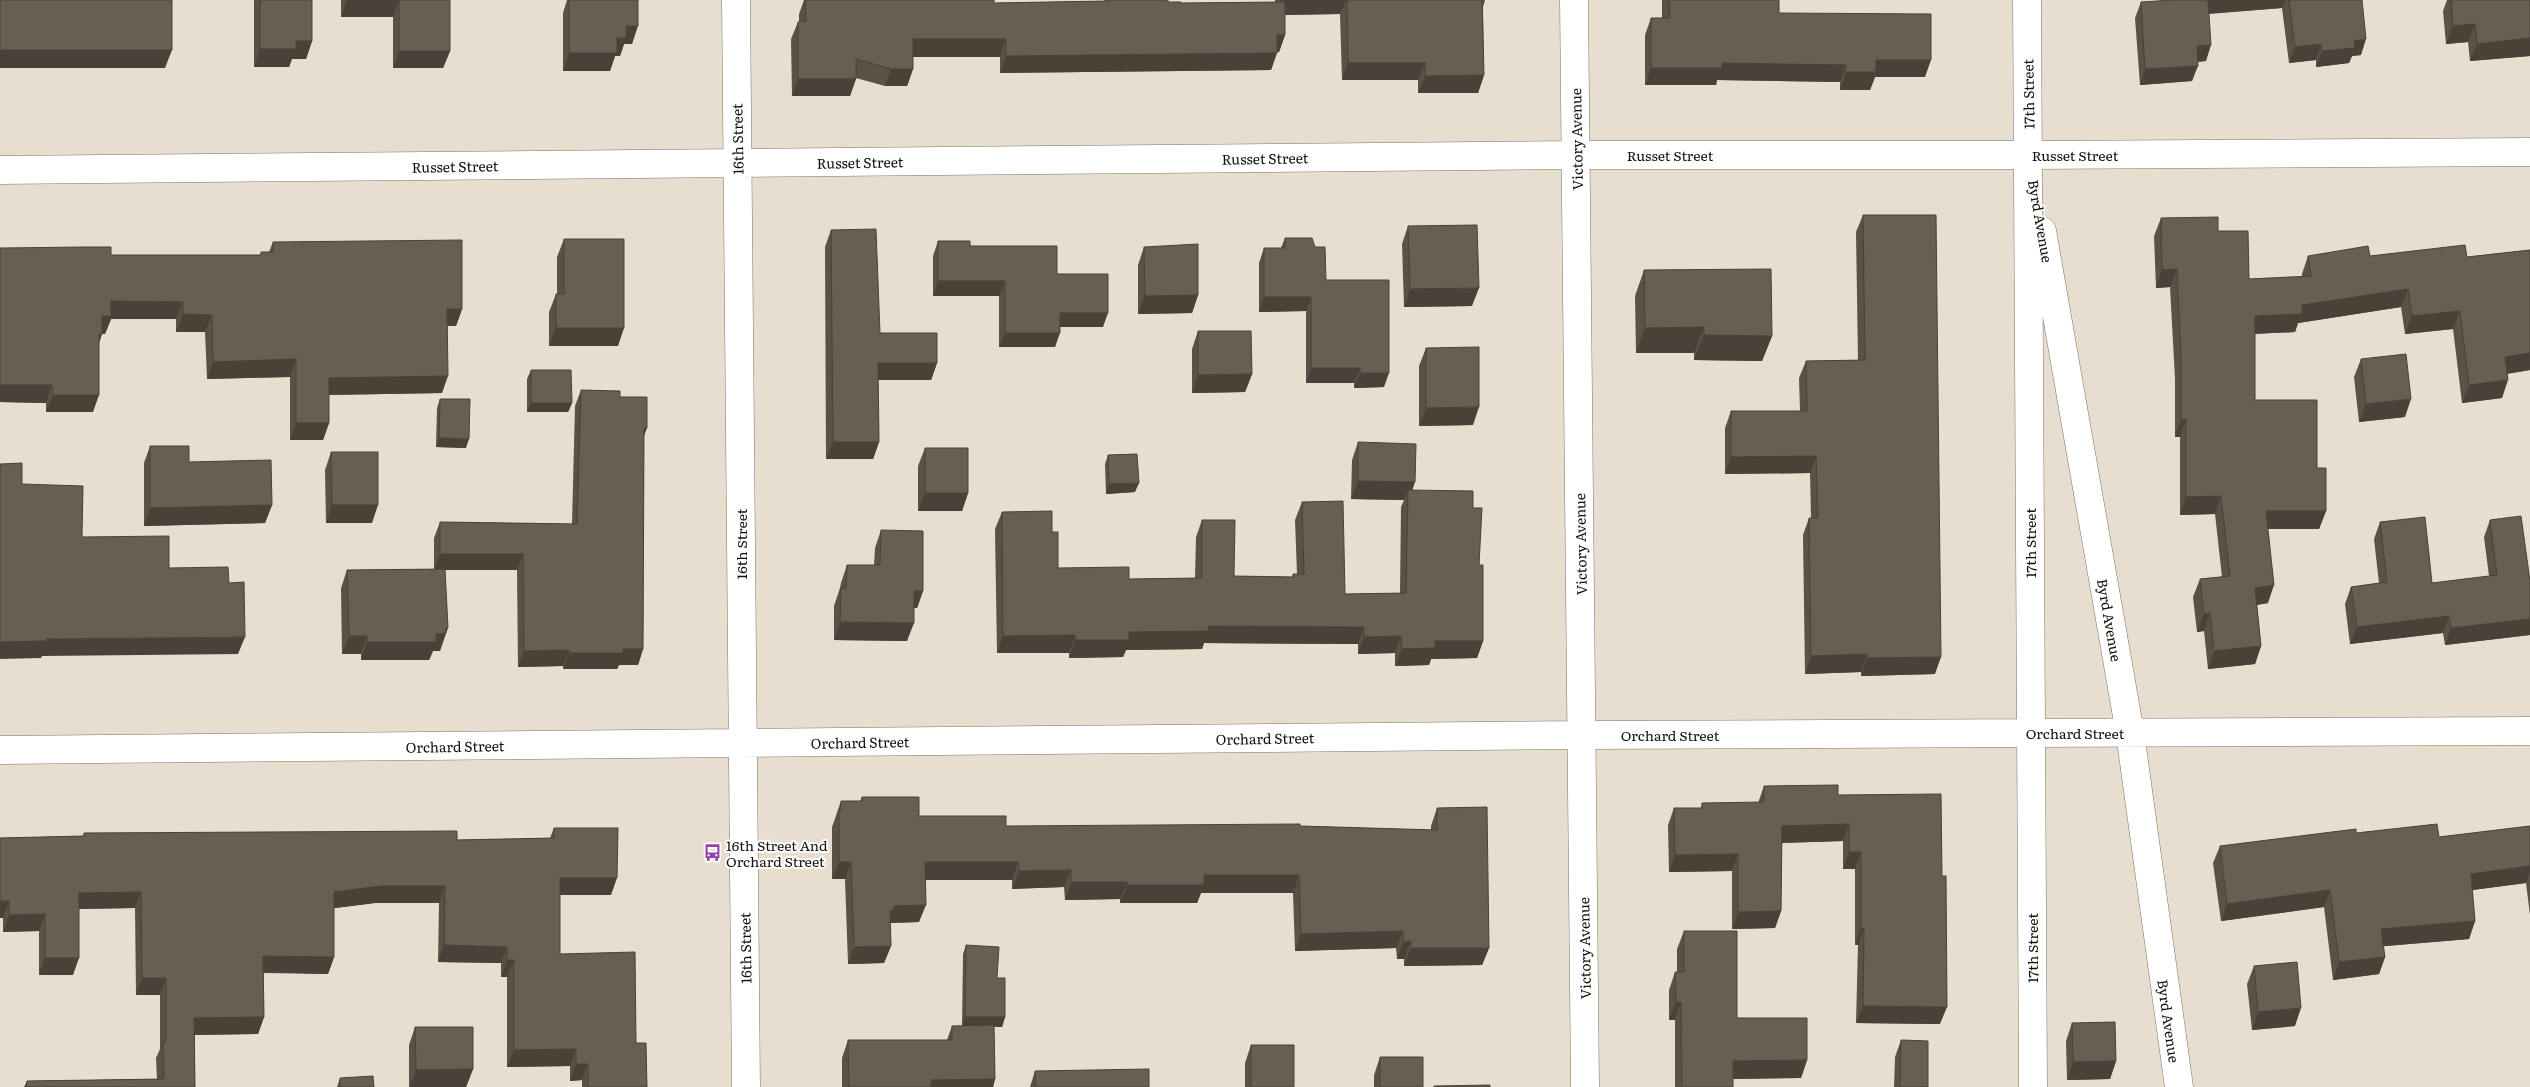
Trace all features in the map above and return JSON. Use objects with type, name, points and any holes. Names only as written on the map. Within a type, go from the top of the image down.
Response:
[{"type":"street","name":"16th Street","points":[[736,0],[746,1087]]},
{"type":"street","name":"Victory Avenue","points":[[1574,0],[1585,1087]]},
{"type":"street","name":"17th Street","points":[[2027,0],[2030,156],[2030,733],[2033,1087]]},
{"type":"street","name":"Russet Street","points":[[0,170],[1576,155],[2030,156],[2530,152]]},
{"type":"street","name":"Byrd Avenue","points":[[2030,156],[2130,733],[2178,1087]]},
{"type":"street","name":"Orchard Street","points":[[0,750],[1582,735],[2530,731]]},
{"type":"building","points":[[0,0],[172,0],[172,50],[0,50]]},
{"type":"building","points":[[260,0],[312,0],[312,41],[296,41],[296,49],[260,49]]},
{"type":"building","points":[[399,0],[450,0],[450,51],[399,51]]},
{"type":"building","points":[[569,0],[638,0],[638,26],[626,26],[626,38],[617,38],[617,53],[569,53]]},
{"type":"building","points":[[805,0],[994,0],[994,3],[1108,0],[1168,0],[1168,2],[1181,3],[1285,2],[1285,35],[1277,35],[1277,53],[1006,56],[1006,39],[913,39],[913,69],[891,69],[856,59],[856,79],[798,79],[798,22],[806,21]]},
{"type":"building","points":[[1347,0],[1482,0],[1484,75],[1425,76],[1425,63],[1348,63]]},
{"type":"building","points":[[1669,0],[1779,0],[1779,13],[1931,14],[1931,60],[1876,60],[1876,72],[1846,72],[1846,65],[1722,63],[1722,68],[1651,68],[1651,18],[1670,18]]},
{"type":"building","points":[[2208,0],[2211,45],[2197,46],[2198,66],[2145,69],[2141,2]]},
{"type":"building","points":[[2289,0],[2362,0],[2366,39],[2354,41],[2355,48],[2322,51],[2321,44],[2295,47]]},
{"type":"building","points":[[2451,0],[2530,0],[2530,38],[2477,44],[2475,24],[2453,26]]},
{"type":"building","points":[[1863,215],[1936,215],[1941,657],[1867,658],[1867,654],[1811,656],[1809,518],[1818,518],[1816,456],[1731,457],[1731,411],[1807,411],[1806,361],[1865,360]]},
{"type":"building","points":[[2218,217],[2218,231],[2248,231],[2249,279],[2311,276],[2308,256],[2368,246],[2370,256],[2465,245],[2467,257],[2530,250],[2530,353],[2505,357],[2508,380],[2469,385],[2460,311],[2412,316],[2408,289],[2302,305],[2302,314],[2255,316],[2255,400],[2317,400],[2317,468],[2326,468],[2326,511],[2266,511],[2274,585],[2255,588],[2261,646],[2214,651],[2210,613],[2204,614],[2200,579],[2230,576],[2221,496],[2186,497],[2186,419],[2181,420],[2181,361],[2177,269],[2162,270],[2161,218]]},
{"type":"building","points":[[1477,225],[1479,288],[1410,289],[1408,226]]},
{"type":"building","points":[[876,229],[880,333],[937,333],[937,363],[878,363],[879,442],[833,442],[831,230]]},
{"type":"building","points":[[1285,238],[1312,238],[1315,247],[1325,247],[1326,280],[1389,280],[1389,373],[1360,373],[1360,368],[1311,368],[1311,297],[1264,297],[1264,248],[1285,248]]},
{"type":"building","points":[[564,239],[624,239],[624,328],[556,328],[556,294],[564,294]]},
{"type":"building","points":[[462,240],[462,309],[447,309],[448,376],[329,378],[329,423],[296,423],[296,359],[213,362],[212,315],[183,314],[183,302],[111,301],[111,316],[102,316],[102,334],[99,334],[99,395],[53,395],[52,385],[0,385],[0,248],[111,247],[111,255],[261,255],[261,252],[273,252],[273,242]]},
{"type":"building","points":[[938,241],[970,241],[970,246],[1057,246],[1057,274],[1108,274],[1108,313],[1060,313],[1060,333],[1005,333],[1005,281],[938,281]]},
{"type":"building","points":[[1198,244],[1198,295],[1145,296],[1144,247]]},
{"type":"building","points":[[1771,269],[1772,336],[1704,335],[1704,327],[1645,328],[1644,270]]},
{"type":"building","points":[[1198,331],[1251,331],[1252,374],[1198,375]]},
{"type":"building","points":[[1479,347],[1479,407],[1426,408],[1426,348]]},
{"type":"building","points":[[2406,354],[2411,399],[2366,404],[2361,359]]},
{"type":"building","points":[[531,370],[571,370],[572,403],[531,403]]},
{"type":"building","points":[[581,390],[620,391],[620,397],[647,397],[647,428],[644,428],[643,649],[623,649],[623,653],[569,653],[569,650],[524,651],[523,554],[440,554],[440,522],[577,524]]},
{"type":"building","points":[[440,399],[470,399],[469,439],[439,438]]},
{"type":"building","points":[[1358,442],[1416,444],[1415,482],[1358,481]]},
{"type":"building","points":[[150,446],[189,446],[189,462],[271,460],[272,505],[150,508]]},
{"type":"building","points":[[925,448],[968,448],[968,493],[925,493]]},
{"type":"building","points":[[331,452],[378,452],[378,505],[332,505]]},
{"type":"building","points":[[1137,454],[1139,483],[1109,484],[1108,455]]},
{"type":"building","points":[[22,463],[22,484],[83,486],[82,537],[169,536],[169,568],[228,567],[229,583],[244,582],[245,637],[47,639],[47,641],[0,642],[0,464]]},
{"type":"building","points":[[1408,490],[1473,491],[1473,508],[1482,508],[1479,565],[1483,565],[1483,641],[1435,641],[1435,648],[1402,649],[1401,636],[1364,637],[1364,627],[1208,626],[1209,631],[1129,632],[1129,640],[1075,640],[1075,635],[1003,636],[1002,512],[1052,511],[1052,532],[1058,532],[1058,568],[1129,567],[1129,579],[1202,578],[1202,520],[1235,520],[1234,576],[1293,577],[1293,574],[1304,574],[1302,502],[1343,501],[1345,594],[1406,593]]},
{"type":"building","points":[[2521,516],[2530,581],[2530,619],[2451,628],[2449,616],[2357,627],[2351,587],[2387,582],[2380,522],[2425,517],[2432,583],[2497,575],[2490,520]]},
{"type":"building","points":[[881,530],[923,531],[923,591],[914,591],[914,623],[840,622],[841,588],[846,588],[847,565],[880,565]]},
{"type":"building","points":[[445,569],[448,628],[446,628],[446,633],[436,634],[436,642],[367,642],[367,636],[349,636],[347,570]]},
{"type":"building","points":[[1838,785],[1838,795],[1941,794],[1942,876],[1946,876],[1947,1007],[1863,1006],[1864,928],[1861,928],[1861,852],[1849,852],[1849,824],[1782,826],[1781,911],[1738,912],[1738,854],[1675,855],[1674,808],[1702,808],[1702,803],[1764,802],[1764,786]]},
{"type":"building","points":[[862,797],[919,797],[919,816],[1006,816],[1006,826],[1300,824],[1300,826],[1437,830],[1437,808],[1487,807],[1489,948],[1411,948],[1411,941],[1403,942],[1403,931],[1301,934],[1299,875],[1204,875],[1204,885],[1127,885],[1127,882],[1071,882],[1071,870],[1019,871],[1018,862],[925,862],[926,905],[894,906],[894,910],[890,911],[891,946],[854,947],[851,862],[839,862],[839,809],[841,809],[841,801],[862,801]]},
{"type":"building","points":[[2437,824],[2439,837],[2530,826],[2530,866],[2471,874],[2475,921],[2381,929],[2385,957],[2339,962],[2330,890],[2227,904],[2220,846],[2356,829],[2356,833]]},
{"type":"building","points":[[554,828],[618,828],[617,878],[560,878],[560,954],[635,952],[636,1043],[646,1043],[647,1087],[588,1087],[588,1064],[576,1064],[576,1049],[514,1050],[514,960],[507,960],[507,947],[444,945],[445,886],[381,886],[334,892],[334,957],[263,956],[264,1017],[194,1018],[195,1087],[26,1087],[27,1081],[164,1079],[163,1041],[166,1041],[166,978],[142,978],[141,892],[79,893],[79,958],[45,958],[45,914],[9,915],[9,901],[0,901],[0,838],[84,836],[84,833],[457,831],[457,840],[554,838]]},
{"type":"building","points":[[1684,931],[1737,931],[1737,1018],[1807,1018],[1807,1060],[1733,1061],[1733,1087],[1682,1087],[1681,1002],[1676,1002],[1675,972],[1684,972]]},
{"type":"building","points":[[966,945],[999,947],[997,978],[1005,978],[1005,1017],[965,1017]]},
{"type":"building","points":[[2297,962],[2301,1008],[2258,1012],[2254,966]]},
{"type":"building","points":[[2115,1022],[2116,1061],[2073,1062],[2072,1023]]},
{"type":"building","points":[[994,1025],[995,1079],[931,1080],[931,1087],[849,1087],[848,1040],[952,1040],[952,1026]]},
{"type":"building","points":[[415,1027],[473,1027],[473,1069],[416,1070]]},
{"type":"building","points":[[1901,1040],[1928,1041],[1928,1087],[1900,1087]]},
{"type":"building","points":[[1251,1045],[1294,1045],[1294,1087],[1251,1087]]},
{"type":"building","points":[[1380,1057],[1423,1057],[1423,1087],[1380,1087]]},
{"type":"building","points":[[1149,1069],[1149,1087],[1036,1087],[1035,1071]]},
{"type":"building","points":[[373,1076],[374,1087],[340,1087],[340,1078]]},
{"type":"building","points":[[1490,1085],[1490,1087],[1434,1087],[1434,1086]]},
{"type":"place","name":"16th Street And Orchard Street","points":[[712,853]]}]
